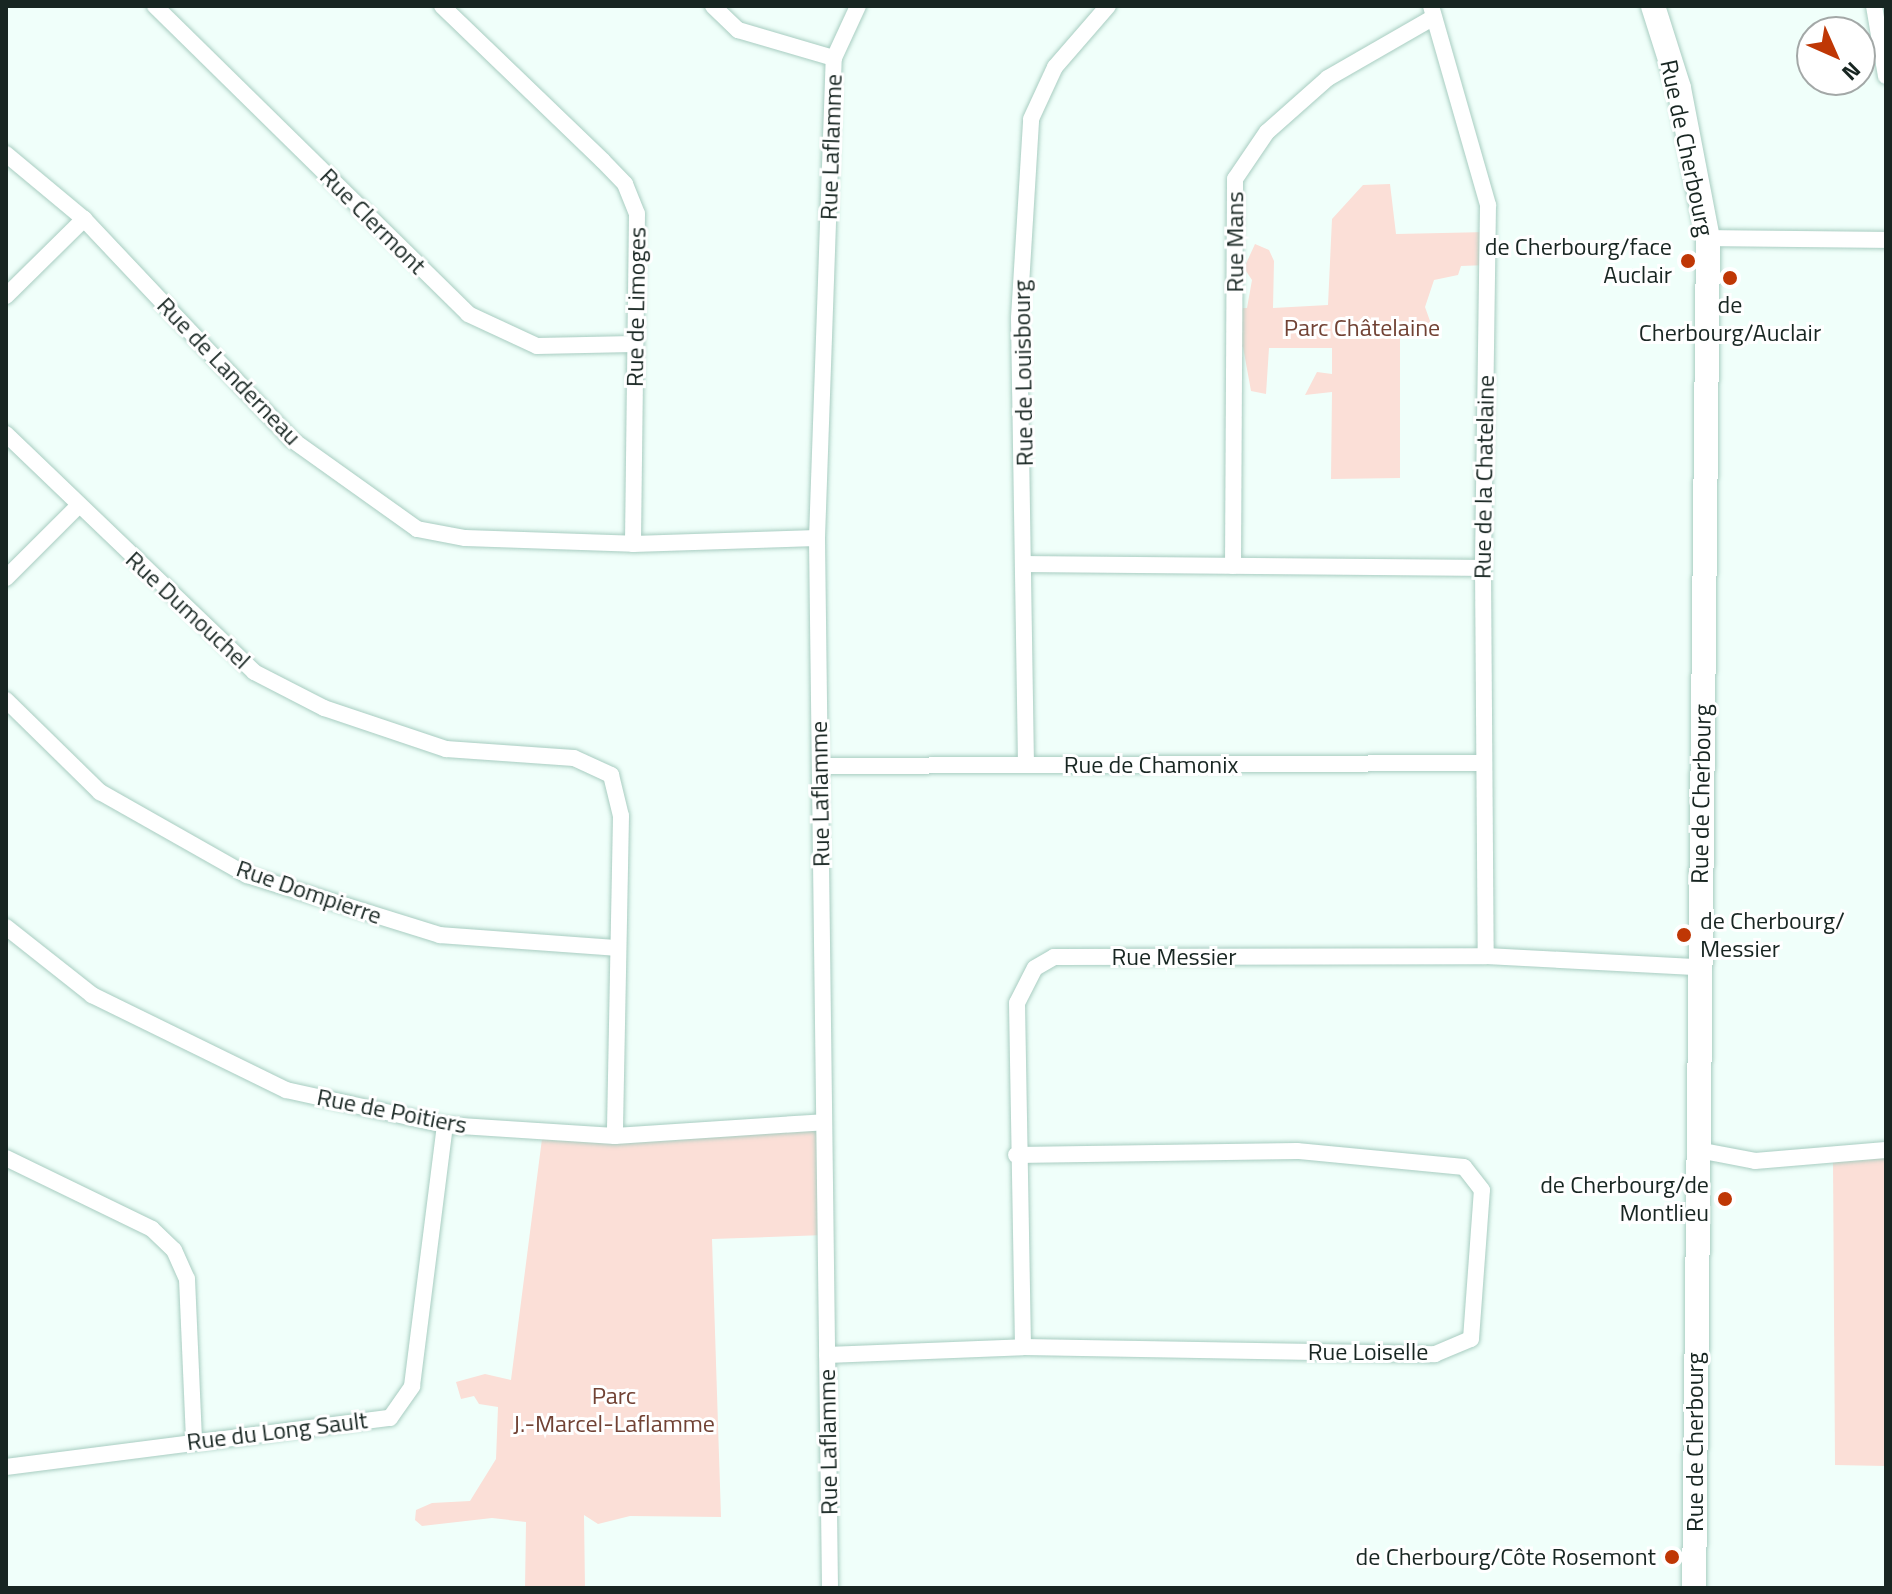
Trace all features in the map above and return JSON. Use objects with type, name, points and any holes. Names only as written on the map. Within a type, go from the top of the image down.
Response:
[{"type":"street","name":"Rue Clermont","points":[[155,6],[468,314],[537,346],[634,344]]},
{"type":"street","name":"Rue de Limoges","points":[[442,6],[625,184],[637,214],[633,544]]},
{"type":"street","points":[[713,6],[738,30],[834,58]]},
{"type":"street","name":"Rue Laflamme","points":[[830,1588],[817,538],[834,58],[858,6]]},
{"type":"street","name":"Rue de Louisbourg","points":[[1026,765],[1027,564],[1019,318],[1031,119],[1055,67],[1108,6]]},
{"type":"street","name":"Rue de Cherbourg","points":[[1653,6],[1679,88],[1708,238],[1694,1588]]},
{"type":"street","points":[[1874,6],[1886,76]]},
{"type":"street","name":"Rue Mans","points":[[1233,566],[1235,179],[1267,132],[1328,78],[1432,12]]},
{"type":"street","name":"Rue de la Chatelaine","points":[[1432,12],[1488,205],[1482,763],[1486,956]]},
{"type":"street","name":"Rue de Landerneau","points":[[6,154],[84,219],[291,439],[417,529],[465,538],[633,544],[817,538]]},
{"type":"street","points":[[6,296],[84,219]]},
{"type":"street","points":[[1708,238],[1886,240]]},
{"type":"street","name":"Rue Dumouchel","points":[[6,434],[77,507],[254,672],[310,701],[446,749],[574,758],[611,775],[621,816],[615,1136]]},
{"type":"street","points":[[6,578],[77,507]]},
{"type":"street","points":[[1027,564],[1483,568]]},
{"type":"street","name":"Rue Dompierre","points":[[6,700],[100,792],[247,875],[440,935],[618,948]]},
{"type":"street","name":"Rue de Chamonix","points":[[820,766],[1482,763]]},
{"type":"street","name":"Rue de Poitiers","points":[[6,927],[92,995],[286,1090],[445,1125],[615,1136],[824,1122]]},
{"type":"street","name":"Rue Messier","points":[[1023,1347],[1016,1155],[1017,1003],[1035,968],[1054,957],[1486,956],[1699,967]]},
{"type":"street","name":"Rue du Long Sault","points":[[6,1467],[194,1440],[390,1418],[404,1404],[412,1386],[445,1125]]},
{"type":"street","points":[[1698,1150],[1755,1161],[1886,1150]]},
{"type":"street","name":"Rue Loiselle","points":[[827,1355],[1023,1347],[1435,1354],[1471,1339],[1482,1190],[1464,1167],[1297,1151],[1016,1155]]},
{"type":"street","points":[[6,1158],[152,1229],[174,1250],[187,1279],[194,1440]]},
{"type":"green space","name":"Parc Châtelaine","points":[[1390,184],[1396,234],[1488,232],[1487,265],[1461,266],[1458,275],[1434,280],[1425,307],[1430,321],[1426,335],[1400,336],[1400,478],[1331,479],[1332,392],[1305,395],[1317,372],[1332,374],[1332,348],[1269,348],[1266,394],[1251,391],[1243,347],[1235,347],[1235,308],[1247,308],[1252,280],[1244,268],[1255,244],[1269,250],[1274,261],[1273,308],[1328,305],[1332,219],[1363,185]]},
{"type":"green space","name":"Parc J.-Marcel-Laflamme","points":[[824,1122],[825,1235],[712,1239],[721,1517],[630,1516],[598,1524],[584,1515],[585,1588],[525,1588],[526,1522],[492,1518],[422,1526],[415,1520],[416,1510],[432,1503],[470,1501],[496,1459],[498,1407],[479,1404],[474,1396],[461,1399],[456,1382],[485,1374],[511,1380],[543,1131]]},
{"type":"green space","points":[[1886,1154],[1886,1466],[1835,1465],[1833,1160]]},
{"type":"place","name":"de Cherbourg/face Auclair","points":[[1688,261]]},
{"type":"place","name":"de Cherbourg/Auclair","points":[[1730,278]]},
{"type":"place","name":"de Cherbourg/ Messier","points":[[1684,935]]},
{"type":"place","name":"de Cherbourg/de Montlieu","points":[[1725,1199]]},
{"type":"place","name":"de Cherbourg/Côte Rosemont","points":[[1672,1557]]}]
